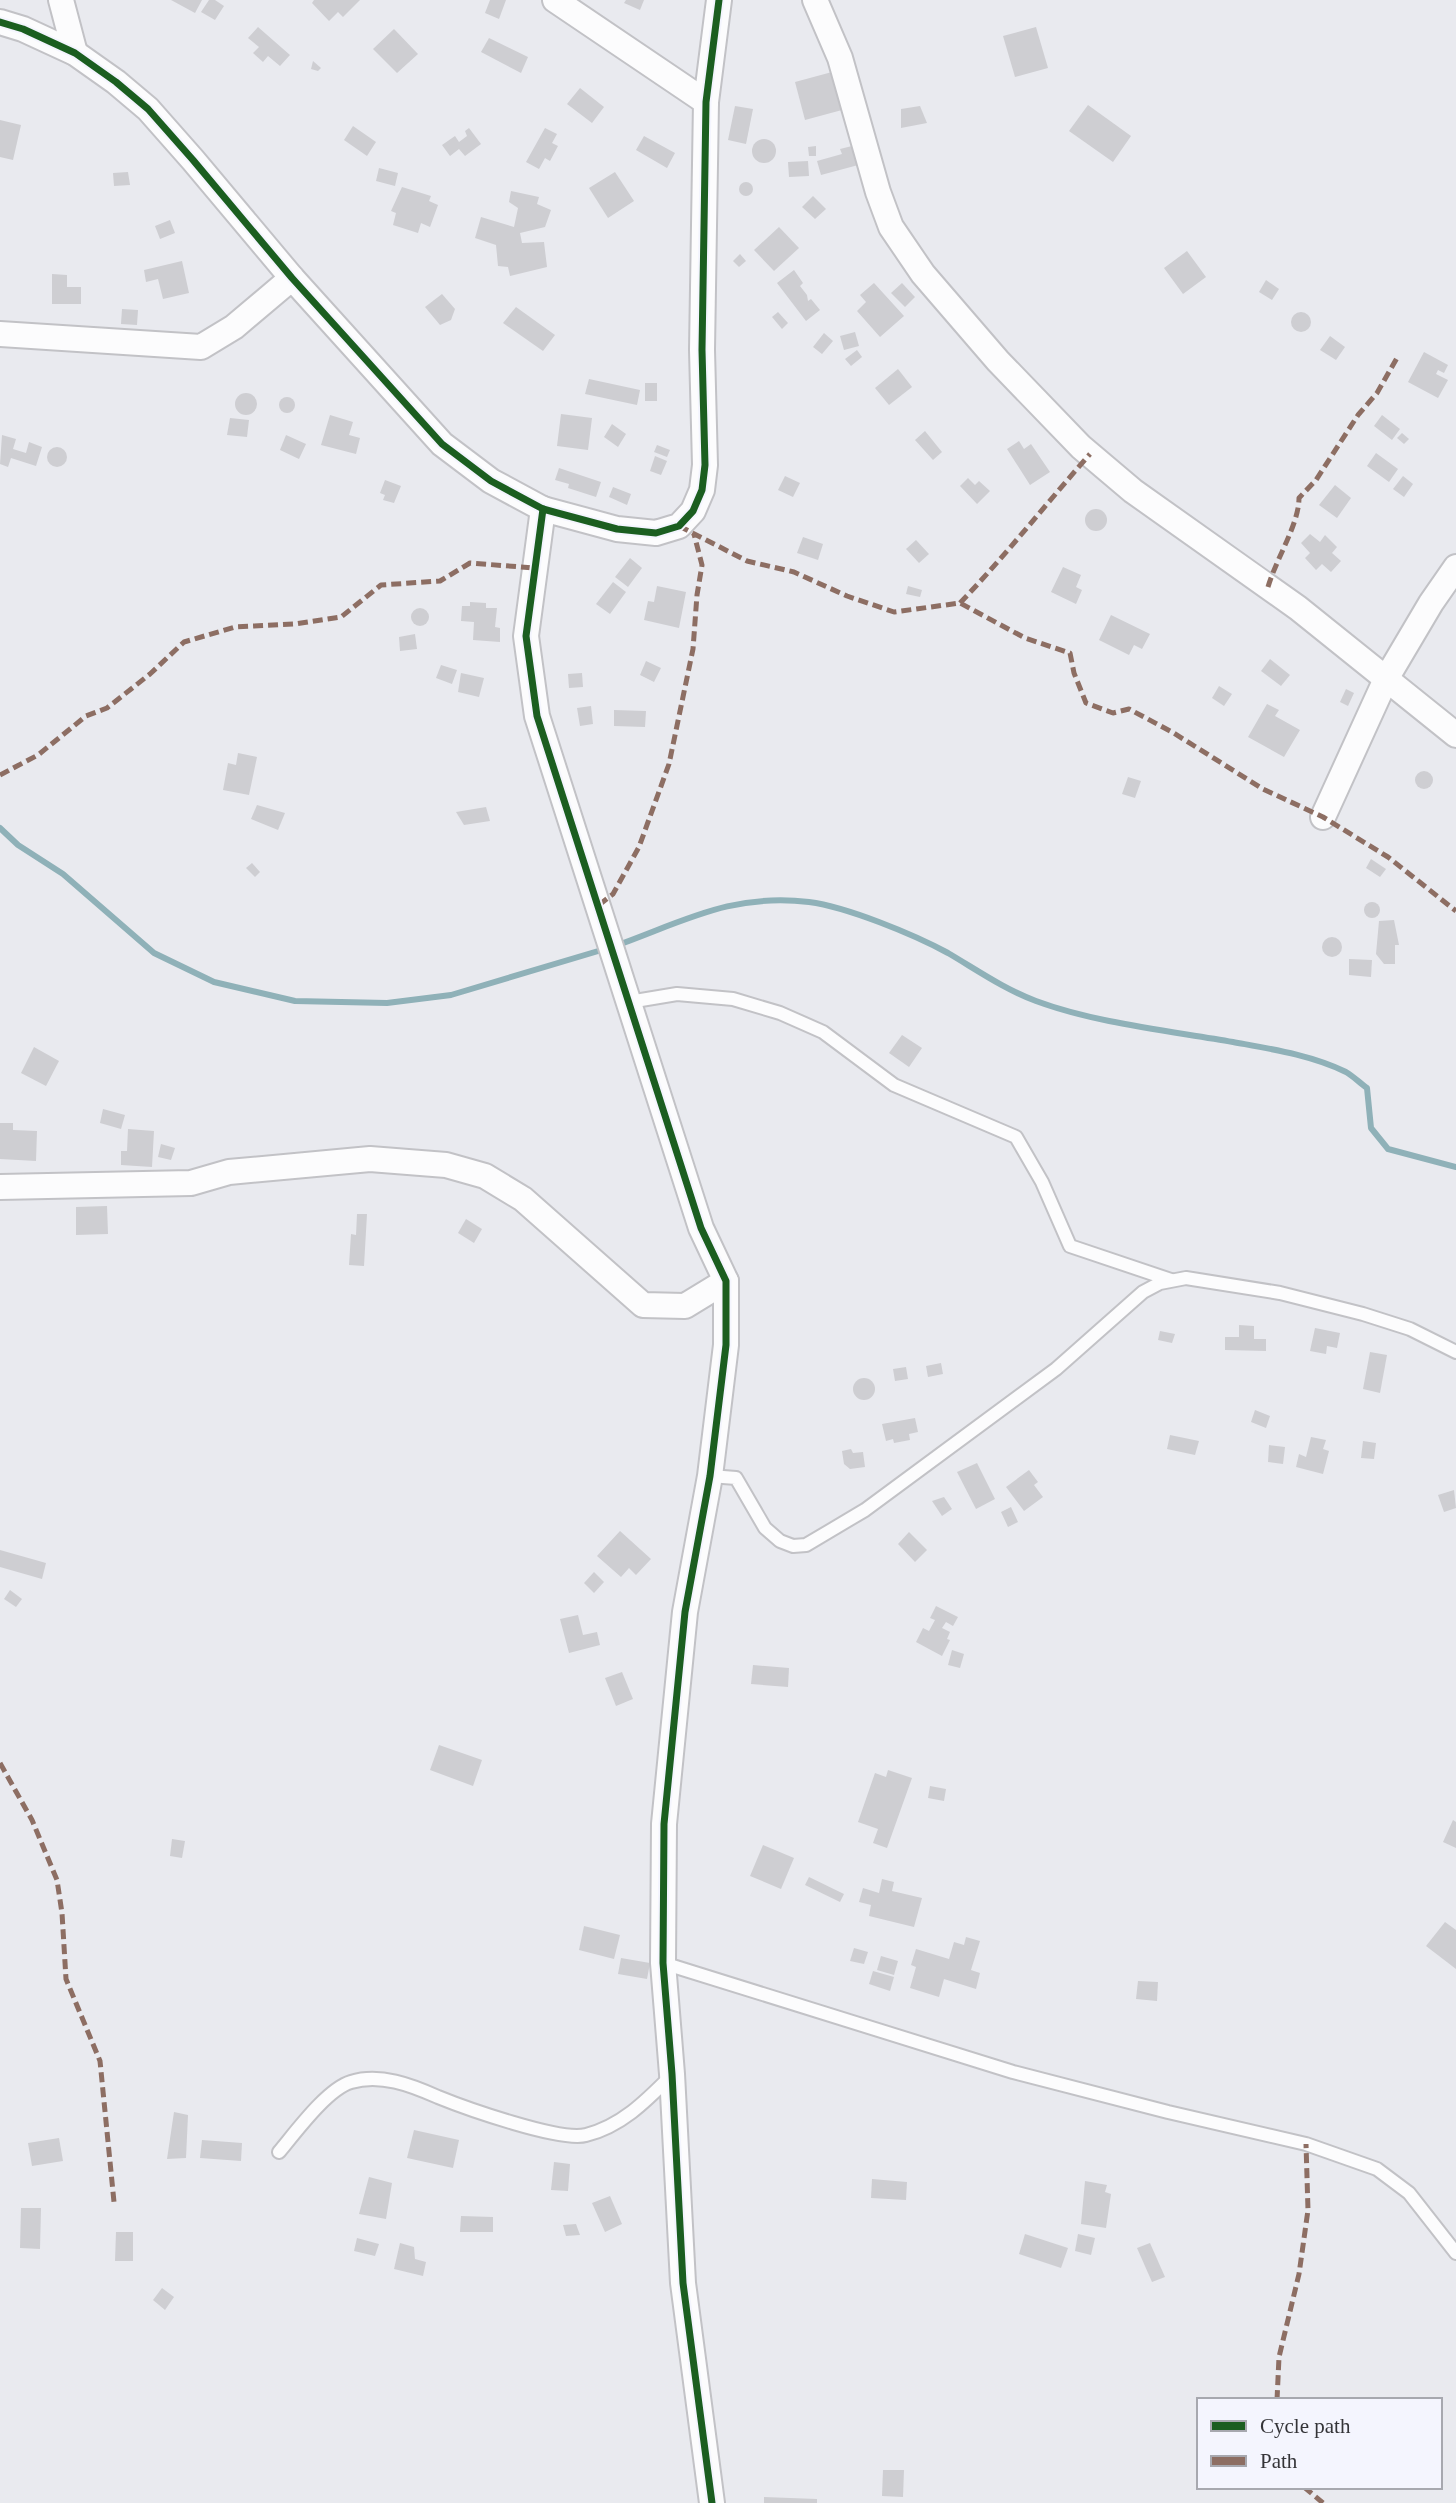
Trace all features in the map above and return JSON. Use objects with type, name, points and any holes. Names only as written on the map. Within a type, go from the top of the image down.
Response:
[{"type":"street","points":[[61,0],[75,53]]},
{"type":"street","points":[[555,0],[706,102]]},
{"type":"street","points":[[0,22],[23,29],[75,53],[148,109],[292,278],[442,444],[491,481],[542,509],[617,529],[656,533],[679,526],[693,511],[702,490],[705,466],[702,350],[706,102],[719,0]]},
{"type":"street","points":[[815,0],[840,58],[878,192],[891,227],[923,274],[998,361],[1081,447],[1133,491],[1298,608],[1456,735]]},
{"type":"street","points":[[0,334],[201,347],[234,327],[292,278]]},
{"type":"street","points":[[542,509],[526,636],[537,716],[701,1228],[726,1281],[726,1345],[710,1476],[685,1612],[665,1811],[663,1963],[683,2283],[712,2503]]},
{"type":"street","points":[[1323,817],[1386,679],[1431,603],[1456,567]]},
{"type":"street","points":[[0,1186],[191,1183],[229,1172],[370,1159],[446,1165],[485,1176],[523,1199],[643,1305],[685,1306],[726,1281]]},
{"type":"lane","points":[[626,994],[677,994],[733,999],[780,1013],[822,1032],[894,1085],[1016,1136],[1042,1182],[1070,1247],[1171,1280]]},
{"type":"lane","points":[[710,1476],[736,1478],[765,1528],[780,1541],[793,1546],[806,1545],[865,1510],[1056,1369],[1143,1292],[1171,1280],[1186,1278],[1280,1293],[1363,1314],[1410,1328],[1456,1353]]},
{"type":"lane","points":[[663,1963],[1013,2071],[1168,2112],[1306,2144],[1377,2169],[1409,2193],[1456,2253]]},
{"type":"lane","points":[[279,2152],[326,2097],[349,2082],[382,2079],[410,2085],[476,2113],[549,2131],[584,2136],[614,2125],[643,2105],[672,2074]]},
{"type":"building","points":[[171,0],[202,0],[195,13]]},
{"type":"building","points":[[209,0],[215,0],[224,6],[215,20],[201,12]]},
{"type":"building","points":[[314,0],[360,0],[343,17],[338,12],[329,21],[312,3]]},
{"type":"building","points":[[490,0],[506,0],[499,19],[485,13]]},
{"type":"building","points":[[626,0],[644,0],[640,10],[624,3]]},
{"type":"building","points":[[258,27],[290,55],[280,66],[268,56],[263,62],[253,53],[259,47],[248,38]]},
{"type":"building","points":[[1036,27],[1048,68],[1015,77],[1003,36]]},
{"type":"building","points":[[394,29],[418,54],[397,73],[373,49]]},
{"type":"building","points":[[489,38],[528,57],[521,73],[481,52]]},
{"type":"building","points":[[313,61],[321,68],[318,71],[311,69]]},
{"type":"building","points":[[832,72],[842,110],[805,120],[795,82]]},
{"type":"building","points":[[580,88],[604,107],[592,123],[567,104]]},
{"type":"building","points":[[1088,105],[1131,136],[1113,162],[1069,131]]},
{"type":"building","points":[[735,106],[753,109],[746,144],[728,140]]},
{"type":"building","points":[[920,106],[927,123],[901,128],[901,109]]},
{"type":"building","points":[[0,120],[21,125],[13,160],[0,157]]},
{"type":"building","points":[[353,126],[376,142],[367,156],[344,140]]},
{"type":"building","points":[[469,128],[481,144],[465,156],[459,149],[450,156],[442,145],[455,136],[459,142],[467,136],[465,131]]},
{"type":"building","points":[[545,128],[557,134],[552,143],[558,146],[550,161],[545,158],[539,169],[526,162]]},
{"type":"building","points":[[644,136],[675,153],[667,168],[636,150]]},
{"type":"building","points":[[764,139],[775,146],[776,151],[769,162],[764,163],[753,156],[752,151],[759,140]]},
{"type":"building","points":[[856,145],[862,164],[821,175],[817,161],[842,154],[840,149]]},
{"type":"building","points":[[816,146],[816,156],[809,156],[808,147]]},
{"type":"building","points":[[808,161],[809,176],[789,177],[788,162]]},
{"type":"building","points":[[379,168],[398,173],[395,186],[376,181]]},
{"type":"building","points":[[128,172],[130,185],[114,186],[113,173]]},
{"type":"building","points":[[615,172],[634,201],[608,218],[589,188]]},
{"type":"building","points":[[746,182],[751,184],[751,194],[746,196],[741,194],[739,189],[741,184]]},
{"type":"building","points":[[402,187],[431,196],[429,201],[438,205],[430,227],[421,223],[418,233],[393,225],[396,213],[391,211]]},
{"type":"building","points":[[511,191],[539,197],[537,204],[551,210],[545,227],[520,233],[522,243],[544,242],[547,267],[510,276],[508,267],[498,266],[496,245],[475,238],[481,217],[514,227],[518,208],[509,202]]},
{"type":"building","points":[[813,196],[826,209],[815,219],[802,207]]},
{"type":"building","points":[[170,220],[175,233],[160,239],[155,226]]},
{"type":"building","points":[[779,227],[799,248],[774,271],[754,250]]},
{"type":"building","points":[[1187,251],[1206,277],[1183,294],[1164,268]]},
{"type":"building","points":[[740,254],[746,261],[739,267],[733,261]]},
{"type":"building","points":[[182,261],[189,293],[163,299],[158,279],[146,282],[144,270]]},
{"type":"building","points":[[794,270],[803,283],[800,286],[808,301],[811,299],[820,310],[806,321],[777,283]]},
{"type":"building","points":[[52,274],[67,275],[67,287],[81,287],[81,304],[52,304]]},
{"type":"building","points":[[1266,280],[1279,289],[1272,300],[1259,292]]},
{"type":"building","points":[[874,283],[904,316],[880,337],[857,311],[866,302],[860,295]]},
{"type":"building","points":[[902,283],[915,297],[905,307],[891,293]]},
{"type":"building","points":[[442,294],[455,309],[451,320],[440,325],[425,307]]},
{"type":"building","points":[[516,307],[555,335],[543,351],[503,323]]},
{"type":"building","points":[[122,309],[138,310],[137,325],[121,324]]},
{"type":"building","points":[[778,312],[788,323],[782,329],[772,317]]},
{"type":"building","points":[[1301,312],[1308,315],[1311,322],[1308,329],[1301,332],[1294,329],[1291,322],[1294,315]]},
{"type":"building","points":[[855,332],[859,346],[844,350],[840,336]]},
{"type":"building","points":[[824,333],[833,341],[822,354],[813,347]]},
{"type":"building","points":[[1330,336],[1345,347],[1336,360],[1320,350]]},
{"type":"building","points":[[857,350],[862,357],[851,366],[845,359]]},
{"type":"building","points":[[1424,352],[1448,365],[1444,373],[1438,370],[1436,374],[1448,380],[1438,398],[1408,382]]},
{"type":"building","points":[[898,369],[912,387],[889,405],[875,388]]},
{"type":"building","points":[[589,379],[640,390],[637,405],[585,394]]},
{"type":"building","points":[[645,383],[657,383],[657,401],[645,401]]},
{"type":"building","points":[[242,393],[250,393],[257,400],[257,408],[250,415],[242,415],[235,408],[235,400]]},
{"type":"building","points":[[287,397],[293,399],[293,411],[287,413],[281,411],[279,405],[281,399]]},
{"type":"building","points":[[561,414],[592,418],[588,450],[557,446]]},
{"type":"building","points":[[330,415],[353,422],[349,435],[360,438],[356,454],[321,445]]},
{"type":"building","points":[[1382,415],[1400,429],[1392,440],[1374,426]]},
{"type":"building","points":[[230,418],[249,420],[247,437],[227,435]]},
{"type":"building","points":[[612,424],[626,434],[618,447],[604,437]]},
{"type":"building","points":[[925,431],[942,452],[933,460],[915,440]]},
{"type":"building","points":[[1402,433],[1409,439],[1404,444],[1397,438]]},
{"type":"building","points":[[2,435],[16,439],[13,449],[26,453],[29,442],[42,447],[36,466],[11,458],[8,467],[0,464]]},
{"type":"building","points":[[286,435],[306,444],[299,459],[280,450]]},
{"type":"building","points":[[1019,441],[1024,449],[1031,444],[1050,472],[1030,485],[1007,449]]},
{"type":"building","points":[[657,445],[670,450],[667,457],[654,452]]},
{"type":"building","points":[[57,447],[64,450],[67,457],[64,464],[57,467],[50,464],[47,457],[50,450]]},
{"type":"building","points":[[1376,453],[1398,469],[1389,482],[1367,466]]},
{"type":"building","points":[[655,456],[667,461],[661,475],[650,471]]},
{"type":"building","points":[[559,468],[601,482],[596,497],[568,488],[569,484],[555,480]]},
{"type":"building","points":[[785,476],[800,483],[793,497],[778,490]]},
{"type":"building","points":[[1403,476],[1413,484],[1404,497],[1393,489]]},
{"type":"building","points":[[968,478],[975,485],[979,481],[990,491],[977,504],[960,486]]},
{"type":"building","points":[[385,480],[401,486],[394,503],[383,500],[385,495],[380,493]]},
{"type":"building","points":[[1335,485],[1351,498],[1337,518],[1319,505]]},
{"type":"building","points":[[613,487],[631,494],[627,505],[609,497]]},
{"type":"building","points":[[1096,509],[1104,512],[1107,520],[1104,528],[1096,531],[1088,528],[1085,520],[1088,512]]},
{"type":"building","points":[[1310,534],[1320,542],[1325,535],[1337,547],[1332,553],[1341,561],[1331,572],[1322,564],[1316,570],[1305,558],[1310,553],[1301,543]]},
{"type":"building","points":[[803,537],[823,544],[818,560],[797,553]]},
{"type":"building","points":[[916,540],[929,554],[919,563],[906,549]]},
{"type":"building","points":[[630,558],[642,568],[628,587],[615,577]]},
{"type":"building","points":[[1063,567],[1081,575],[1076,587],[1082,590],[1076,604],[1051,592]]},
{"type":"building","points":[[613,582],[626,592],[610,614],[596,604]]},
{"type":"building","points":[[657,586],[686,592],[679,628],[644,620],[648,601],[654,602]]},
{"type":"building","points":[[908,586],[922,590],[920,597],[906,594]]},
{"type":"building","points":[[470,602],[486,603],[486,608],[497,608],[495,627],[500,628],[500,642],[473,640],[474,622],[461,621],[462,606],[470,606]]},
{"type":"building","points":[[416,608],[424,608],[429,617],[427,624],[416,626],[411,621],[411,613]]},
{"type":"building","points":[[1111,615],[1150,634],[1142,649],[1134,645],[1129,655],[1099,640]]},
{"type":"building","points":[[415,634],[417,649],[400,651],[399,637]]},
{"type":"building","points":[[1270,659],[1290,675],[1281,686],[1261,671]]},
{"type":"building","points":[[646,661],[661,668],[654,682],[640,675]]},
{"type":"building","points":[[441,665],[457,670],[452,684],[436,678]]},
{"type":"building","points":[[461,673],[484,678],[479,697],[458,692]]},
{"type":"building","points":[[582,673],[583,687],[569,688],[568,674]]},
{"type":"building","points":[[1219,686],[1232,694],[1224,706],[1212,698]]},
{"type":"building","points":[[1346,689],[1354,693],[1348,706],[1340,702]]},
{"type":"building","points":[[1267,704],[1279,710],[1275,716],[1300,730],[1284,757],[1248,737]]},
{"type":"building","points":[[591,706],[593,724],[580,726],[577,708]]},
{"type":"building","points":[[614,710],[646,711],[645,727],[614,726]]},
{"type":"building","points":[[238,753],[257,757],[249,795],[223,790],[228,763],[236,765]]},
{"type":"building","points":[[1420,771],[1428,771],[1433,780],[1431,787],[1420,789],[1415,784],[1415,776]]},
{"type":"building","points":[[1128,777],[1141,781],[1135,798],[1122,794]]},
{"type":"building","points":[[257,805],[285,813],[278,830],[251,819]]},
{"type":"building","points":[[486,807],[490,821],[464,825],[456,812]]},
{"type":"building","points":[[1371,859],[1386,869],[1380,877],[1366,868]]},
{"type":"building","points":[[252,863],[260,872],[255,877],[246,868]]},
{"type":"building","points":[[1372,902],[1378,904],[1378,916],[1372,918],[1366,916],[1364,910],[1366,904]]},
{"type":"building","points":[[1394,920],[1399,945],[1395,945],[1395,964],[1384,964],[1376,954],[1379,921]]},
{"type":"building","points":[[1328,937],[1336,937],[1342,947],[1336,957],[1328,957],[1322,951],[1322,943]]},
{"type":"building","points":[[1349,959],[1372,960],[1371,977],[1349,975]]},
{"type":"building","points":[[902,1035],[922,1048],[909,1067],[889,1053]]},
{"type":"building","points":[[34,1047],[59,1061],[46,1086],[21,1073]]},
{"type":"building","points":[[103,1109],[125,1115],[121,1129],[100,1123]]},
{"type":"building","points":[[0,1123],[13,1123],[13,1130],[37,1131],[36,1161],[0,1159]]},
{"type":"building","points":[[128,1129],[154,1131],[152,1167],[121,1165],[121,1151],[127,1151]]},
{"type":"building","points":[[161,1144],[175,1148],[171,1160],[158,1157]]},
{"type":"building","points":[[107,1206],[108,1234],[76,1235],[76,1207]]},
{"type":"building","points":[[357,1214],[367,1214],[364,1266],[349,1265],[351,1234],[356,1235]]},
{"type":"building","points":[[466,1219],[482,1229],[474,1243],[458,1233]]},
{"type":"building","points":[[1239,1325],[1254,1326],[1254,1339],[1266,1339],[1266,1351],[1225,1350],[1225,1337],[1239,1337]]},
{"type":"building","points":[[1315,1328],[1340,1333],[1337,1348],[1327,1346],[1326,1354],[1310,1351]]},
{"type":"building","points":[[1160,1331],[1175,1334],[1172,1343],[1158,1340]]},
{"type":"building","points":[[1370,1352],[1387,1355],[1380,1393],[1363,1389]]},
{"type":"building","points":[[941,1363],[943,1374],[928,1377],[926,1366]]},
{"type":"building","points":[[906,1367],[908,1379],[895,1381],[893,1369]]},
{"type":"building","points":[[864,1378],[872,1381],[875,1389],[872,1397],[864,1400],[856,1397],[853,1389],[856,1381]]},
{"type":"building","points":[[1255,1410],[1270,1416],[1266,1428],[1251,1422]]},
{"type":"building","points":[[915,1418],[918,1432],[909,1434],[910,1440],[894,1443],[893,1439],[886,1441],[882,1424]]},
{"type":"building","points":[[1170,1435],[1199,1441],[1195,1455],[1167,1449]]},
{"type":"building","points":[[1311,1437],[1326,1440],[1323,1449],[1329,1451],[1323,1474],[1296,1467],[1299,1454],[1306,1457]]},
{"type":"building","points":[[1363,1441],[1376,1443],[1374,1459],[1361,1458]]},
{"type":"building","points":[[1269,1445],[1285,1447],[1283,1464],[1268,1462]]},
{"type":"building","points":[[851,1449],[853,1453],[863,1452],[865,1467],[850,1469],[844,1464],[842,1451]]},
{"type":"building","points":[[977,1463],[995,1499],[976,1509],[957,1472]]},
{"type":"building","points":[[1029,1470],[1038,1482],[1034,1485],[1043,1497],[1024,1511],[1006,1487]]},
{"type":"building","points":[[1454,1490],[1456,1508],[1444,1512],[1438,1495]]},
{"type":"building","points":[[944,1497],[952,1509],[942,1516],[932,1501]]},
{"type":"building","points":[[1011,1507],[1018,1522],[1008,1527],[1001,1512]]},
{"type":"building","points":[[620,1531],[651,1559],[636,1575],[629,1568],[621,1577],[597,1556]]},
{"type":"building","points":[[909,1532],[927,1550],[915,1562],[898,1544]]},
{"type":"building","points":[[0,1550],[46,1563],[42,1579],[0,1567]]},
{"type":"building","points":[[594,1572],[604,1582],[594,1593],[584,1583]]},
{"type":"building","points":[[10,1590],[22,1599],[16,1607],[4,1599]]},
{"type":"building","points":[[936,1606],[958,1617],[953,1626],[946,1622],[942,1628],[950,1632],[947,1639],[950,1640],[942,1656],[916,1642],[923,1628],[929,1631],[935,1620],[930,1618]]},
{"type":"building","points":[[578,1615],[583,1635],[597,1632],[600,1645],[569,1653],[560,1619]]},
{"type":"building","points":[[952,1650],[964,1654],[960,1668],[948,1665]]},
{"type":"building","points":[[753,1665],[789,1668],[788,1687],[751,1684]]},
{"type":"building","points":[[622,1672],[633,1699],[616,1706],[605,1678]]},
{"type":"building","points":[[439,1745],[482,1760],[473,1786],[430,1770]]},
{"type":"building","points":[[888,1770],[912,1778],[887,1848],[873,1843],[878,1829],[858,1822],[875,1773],[886,1777]]},
{"type":"building","points":[[930,1786],[946,1789],[944,1801],[928,1798]]},
{"type":"building","points":[[1453,1820],[1456,1822],[1456,1848],[1443,1842]]},
{"type":"building","points":[[172,1839],[185,1841],[182,1858],[170,1856]]},
{"type":"building","points":[[763,1845],[794,1858],[781,1889],[750,1876]]},
{"type":"building","points":[[809,1877],[844,1894],[840,1902],[805,1885]]},
{"type":"building","points":[[882,1879],[894,1882],[892,1891],[922,1898],[914,1927],[869,1916],[871,1905],[859,1902],[863,1888],[879,1893]]},
{"type":"building","points":[[1445,1922],[1456,1930],[1456,1969],[1426,1946]]},
{"type":"building","points":[[584,1926],[620,1935],[614,1959],[579,1950]]},
{"type":"building","points":[[966,1937],[980,1941],[971,1970],[980,1973],[976,1989],[944,1979],[939,1997],[910,1988],[916,1967],[911,1965],[916,1949],[949,1959],[954,1942],[964,1945]]},
{"type":"building","points":[[854,1948],[868,1952],[864,1964],[850,1961]]},
{"type":"building","points":[[881,1956],[898,1961],[894,1975],[877,1970]]},
{"type":"building","points":[[621,1958],[650,1963],[647,1979],[618,1974]]},
{"type":"building","points":[[873,1971],[894,1977],[890,1991],[869,1984]]},
{"type":"building","points":[[1138,1981],[1158,1982],[1157,2001],[1136,1999]]},
{"type":"building","points":[[174,2112],[188,2115],[186,2158],[167,2159]]},
{"type":"building","points":[[414,2130],[459,2140],[453,2168],[407,2158]]},
{"type":"building","points":[[59,2138],[63,2161],[32,2166],[28,2143]]},
{"type":"building","points":[[202,2140],[242,2143],[241,2161],[200,2158]]},
{"type":"building","points":[[554,2162],[570,2164],[568,2191],[551,2190]]},
{"type":"building","points":[[369,2177],[392,2183],[386,2219],[359,2214]]},
{"type":"building","points":[[872,2179],[907,2182],[906,2200],[871,2198]]},
{"type":"building","points":[[1085,2181],[1107,2185],[1105,2192],[1111,2194],[1106,2228],[1081,2224]]},
{"type":"building","points":[[610,2196],[622,2224],[605,2232],[592,2203]]},
{"type":"building","points":[[21,2208],[41,2208],[40,2249],[20,2248]]},
{"type":"building","points":[[461,2216],[493,2217],[493,2232],[460,2232]]},
{"type":"building","points":[[576,2224],[580,2235],[566,2236],[563,2225]]},
{"type":"building","points":[[116,2232],[133,2232],[133,2261],[115,2261]]},
{"type":"building","points":[[1025,2234],[1068,2248],[1061,2268],[1019,2254]]},
{"type":"building","points":[[1078,2234],[1095,2238],[1091,2255],[1075,2251]]},
{"type":"building","points":[[357,2238],[379,2244],[375,2256],[354,2251]]},
{"type":"building","points":[[400,2243],[414,2247],[415,2259],[426,2262],[423,2276],[394,2269]]},
{"type":"building","points":[[1150,2243],[1165,2277],[1152,2282],[1137,2248]]},
{"type":"building","points":[[162,2288],[174,2297],[165,2310],[153,2300]]},
{"type":"building","points":[[883,2470],[904,2470],[903,2497],[882,2496]]},
{"type":"building","points":[[764,2497],[817,2499],[817,2503],[764,2503]]},
{"type":"waterway","points":[[0,828],[18,845],[63,874],[154,953],[214,982],[295,1001],[387,1003],[451,995],[605,949]]},
{"type":"waterway","points":[[615,946],[732,905],[781,900],[809,902],[842,909],[917,938],[1013,991],[1059,1009],[1133,1026],[1276,1050],[1333,1066],[1367,1088],[1371,1128],[1388,1149],[1456,1167]]},
{"type":"marked path","points":[[1268,587],[1295,519],[1299,498],[1316,480],[1358,415],[1377,393],[1397,358]]},
{"type":"marked path","points":[[960,603],[1090,454]]},
{"type":"marked path","points":[[679,526],[747,561],[794,572],[847,596],[894,612],[960,603],[1025,638],[1070,653],[1074,673],[1086,703],[1113,713],[1129,709],[1172,732],[1263,789],[1323,817],[1388,857],[1456,911]]},
{"type":"marked path","points":[[599,905],[613,894],[639,847],[669,764],[693,649],[702,565],[694,534]]},
{"type":"marked path","points":[[0,775],[38,755],[86,716],[107,708],[150,674],[184,642],[235,627],[295,624],[341,617],[381,585],[440,581],[470,563],[535,568]]},
{"type":"marked path","points":[[0,1763],[32,1820],[57,1880],[66,1979],[100,2061],[114,2202]]},
{"type":"marked path","points":[[1277,2398],[1279,2357],[1299,2274],[1308,2210],[1306,2144]]},
{"type":"marked path","points":[[1306,2489],[1323,2503]]},
{"type":"cycle path","points":[[0,22],[23,29],[75,53],[148,109],[292,278],[442,444],[491,481],[543,509],[617,529],[656,533],[679,526],[693,511],[702,490],[705,465],[702,350],[706,102],[719,0]]},
{"type":"cycle path","points":[[543,509],[526,636],[537,716],[701,1228],[726,1281],[726,1345],[710,1476],[685,1612],[664,1824],[663,1963],[683,2283],[712,2503]]}]
